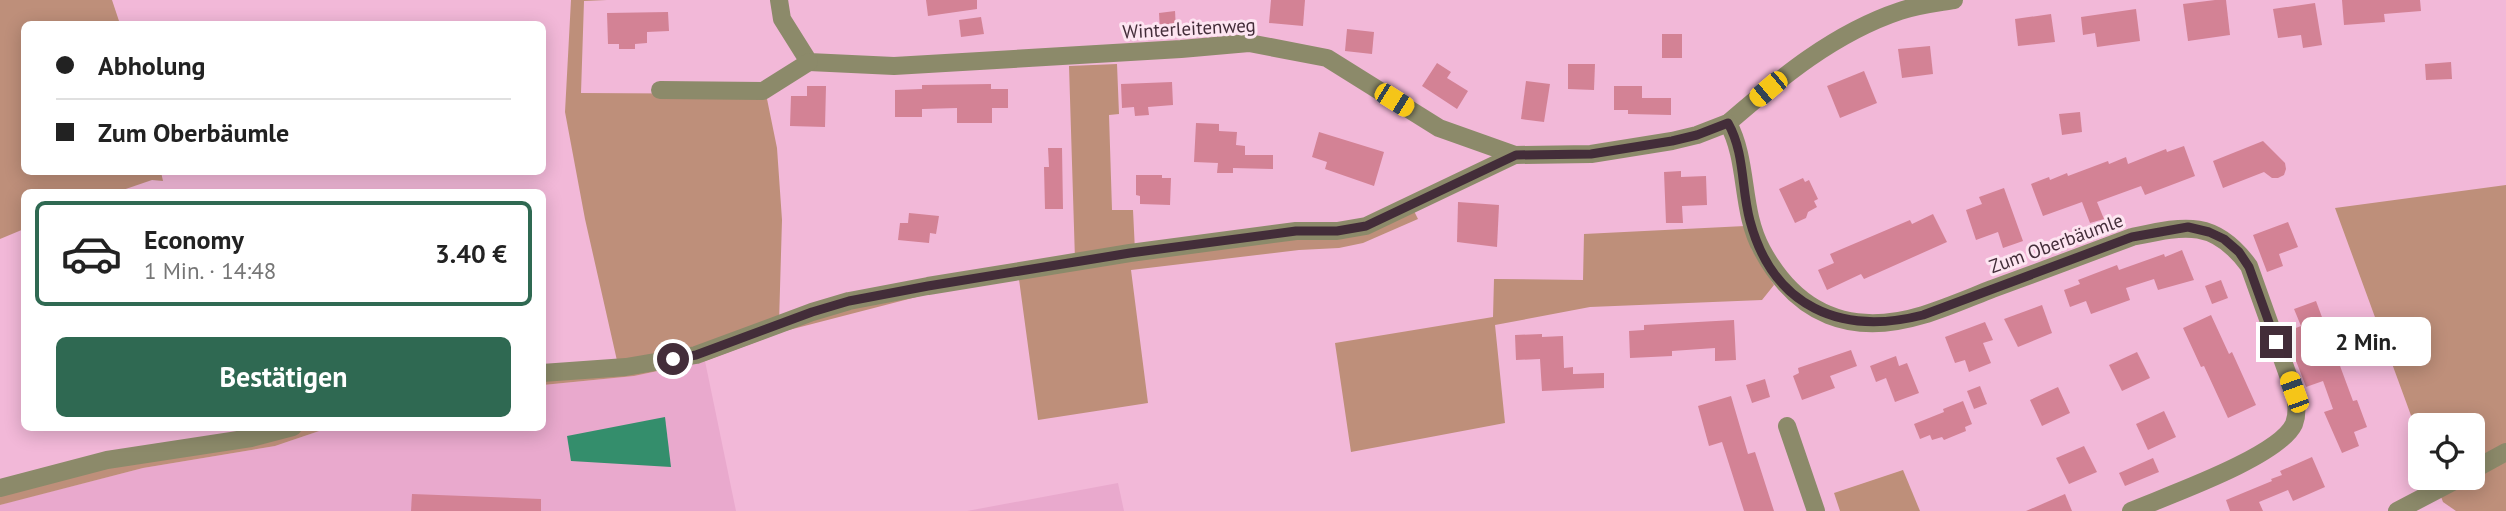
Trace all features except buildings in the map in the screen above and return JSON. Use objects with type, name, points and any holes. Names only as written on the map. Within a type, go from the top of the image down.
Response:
[{"type":"street","points":[[660,90],[763,91],[809,62],[782,19],[779,0]]},
{"type":"street","name":"Winterleitenweg","points":[[809,62],[894,66],[1249,43],[1327,58],[1439,128],[1516,155],[1591,154],[1672,141],[1728,123],[1809,58],[1851,32],[1904,9],[1954,0]]},
{"type":"street","name":"Zum Oberbäumle","points":[[1728,123],[1739,150],[1750,223],[1760,247],[1788,289],[1805,304],[1829,317],[1870,323],[1914,318],[2132,237],[2164,230],[2188,227],[2209,232],[2224,239],[2239,252],[2249,267],[2294,392],[2297,405],[2293,426],[2275,446],[2250,460],[2131,511]]},
{"type":"street","points":[[546,373],[626,367],[696,355],[812,312],[849,301],[928,286],[1296,231],[1337,231],[1366,226],[1516,155]]},
{"type":"street","points":[[1787,426],[1816,511]]},
{"type":"street","points":[[0,488],[107,460],[251,438],[278,431]]},
{"type":"street","points":[[2485,463],[2506,452]]},
{"type":"street","points":[[2397,511],[2437,490]]},
{"type":"shaded area","points":[[0,0],[112,0],[119,21],[21,21],[21,175],[162,175],[163,181],[152,180],[126,189],[21,189],[21,230],[0,239]]},
{"type":"shaded area","points":[[571,0],[607,0],[584,1],[581,93],[766,94],[777,148],[782,220],[779,323],[696,353],[618,365],[585,219],[565,112]]},
{"type":"shaded area","points":[[1117,64],[1119,114],[1109,115],[1112,210],[1133,210],[1135,251],[1075,260],[1069,66]]},
{"type":"shaded area","points":[[2506,185],[2506,511],[2456,511],[2443,502],[2438,490],[2485,490],[2485,413],[2410,413],[2335,208]]},
{"type":"shaded area","points":[[1414,211],[1418,219],[1363,243],[1339,248],[1299,250],[1131,270],[1148,403],[1038,420],[1018,272]]},
{"type":"shaded area","points":[[1745,226],[1752,250],[1774,285],[1762,300],[1590,307],[1495,325],[1505,423],[1351,452],[1335,343],[1493,317],[1494,279],[1583,280],[1584,234]]},
{"type":"shaded area","points":[[928,294],[785,331],[705,361],[634,376],[546,385],[546,375],[627,369],[813,313]]},
{"type":"shaded area","points":[[705,361],[736,511],[0,511],[0,505],[143,468],[275,446],[319,431],[546,431],[546,385],[634,376]]},
{"type":"shaded area","points":[[665,417],[671,467],[571,461],[567,436]]},
{"type":"shaded area","points":[[281,431],[319,431],[275,446],[143,468],[0,505],[0,491]]},
{"type":"shaded area","points":[[1903,470],[1920,511],[1840,511],[1834,493]]},
{"type":"shaded area","points":[[1118,483],[1124,511],[967,511]]},
{"type":"route","points":[[673,359],[696,355],[849,301],[1130,253],[1296,231],[1337,231],[1366,226],[1516,155],[1591,154],[1672,141],[1728,123],[1739,150],[1750,223],[1760,247],[1788,289],[1805,304],[1829,317],[1858,323],[1904,320],[2132,237],[2188,227],[2224,239],[2239,252],[2249,267],[2276,342]]}]
